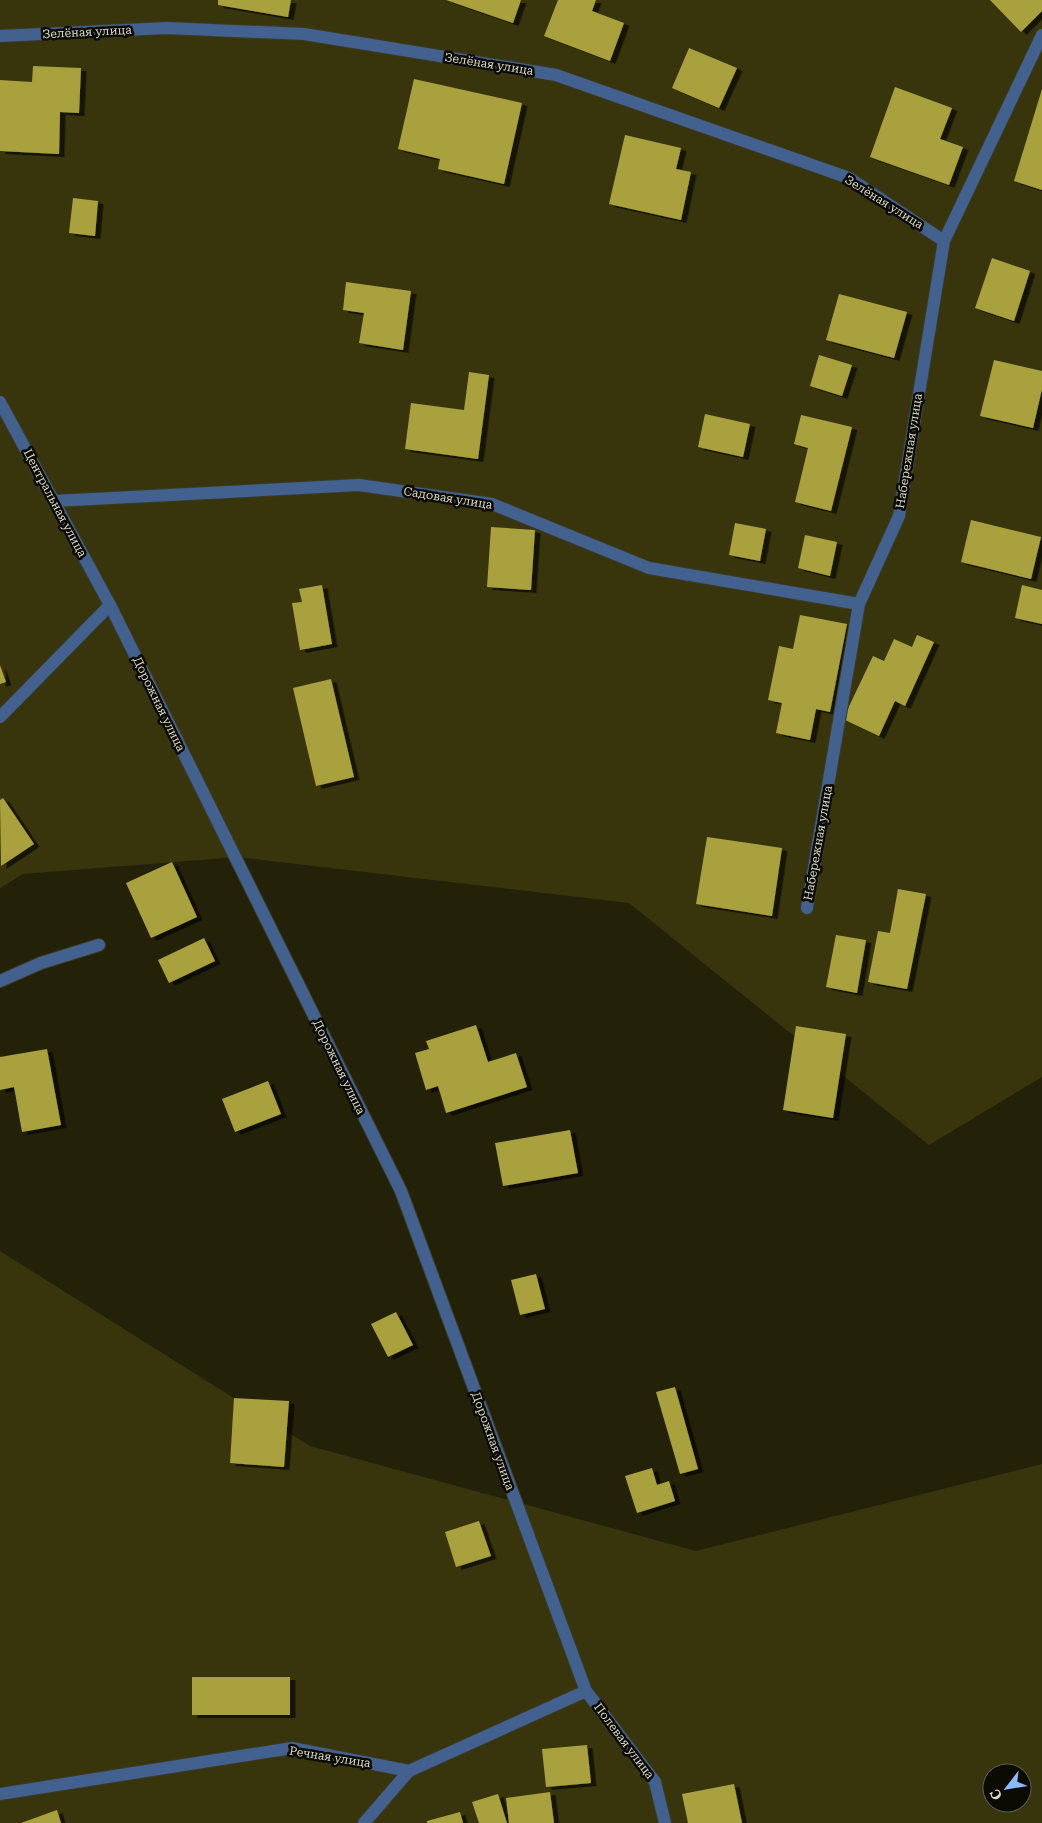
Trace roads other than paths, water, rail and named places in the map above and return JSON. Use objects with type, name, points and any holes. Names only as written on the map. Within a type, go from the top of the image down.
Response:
[{"type":"street","name":"Зелёная улица","points":[[0,36],[167,28],[304,34],[556,75],[849,178],[944,241]]},
{"type":"street","name":"Набережная улица","points":[[807,908],[859,604],[899,516],[944,241],[1042,35]]},
{"type":"street","name":"Центральная улица","points":[[0,402],[110,605]]},
{"type":"street","name":"Садовая улица","points":[[54,501],[359,485],[492,504],[649,568],[859,604]]},
{"type":"street","points":[[0,717],[110,605]]},
{"type":"street","name":"Дорожная улица","points":[[110,605],[401,1191],[586,1691]]},
{"type":"street","points":[[0,980],[41,963],[98,945]]},
{"type":"street","points":[[364,1823],[409,1771],[586,1691]]},
{"type":"street","name":"Полевая улица","points":[[586,1691],[655,1782],[665,1823]]},
{"type":"street","name":"Речная улица","points":[[0,1794],[292,1748],[409,1771]]}]
